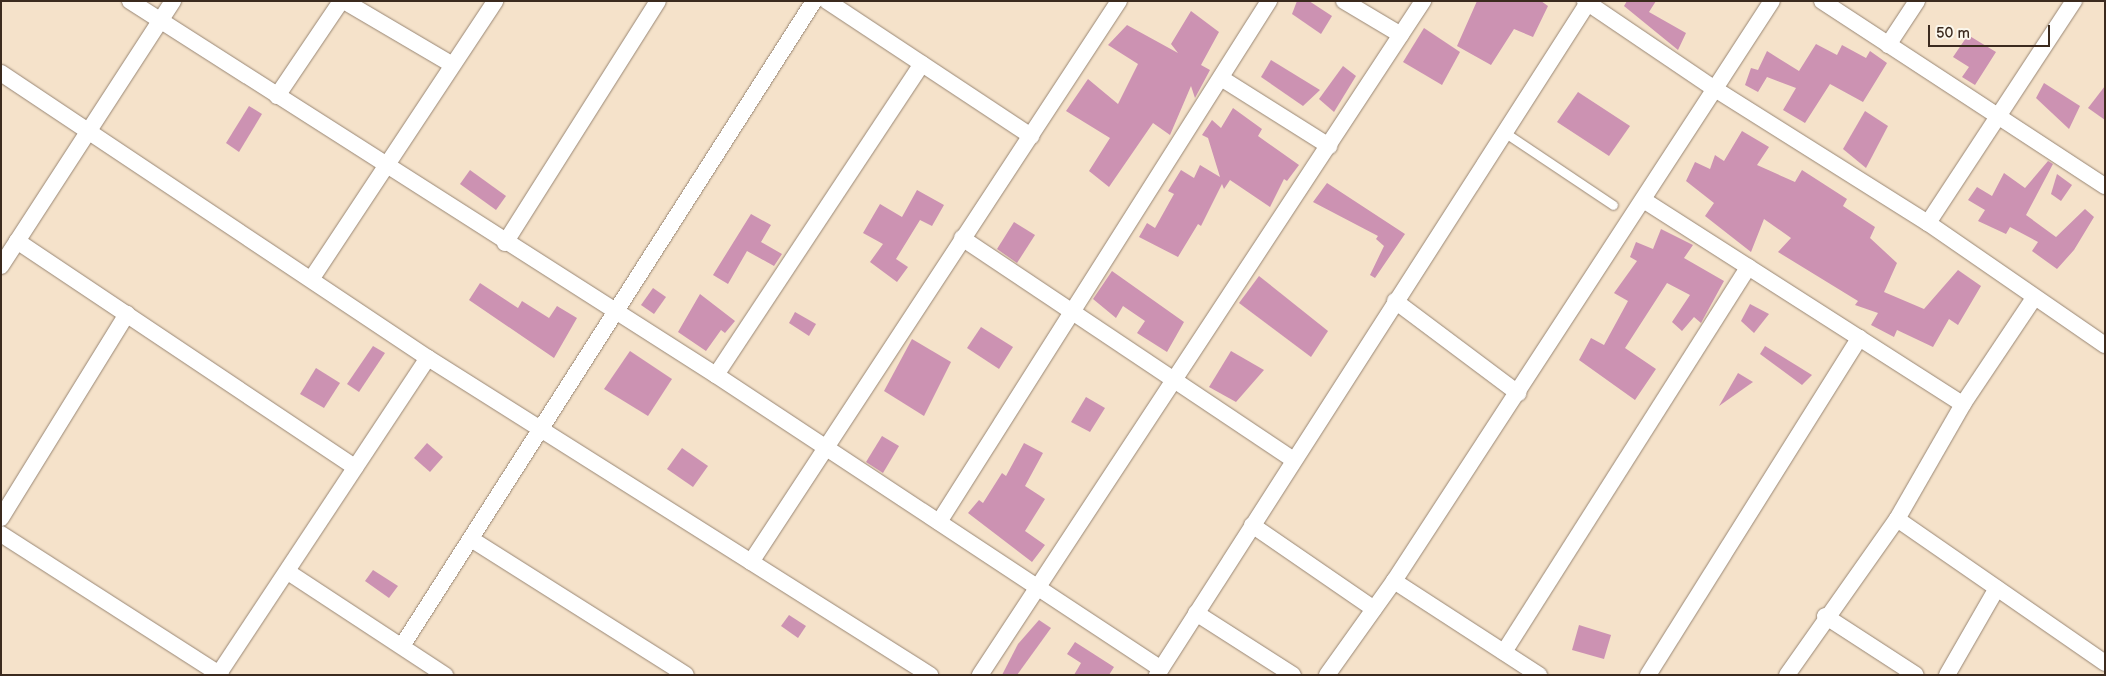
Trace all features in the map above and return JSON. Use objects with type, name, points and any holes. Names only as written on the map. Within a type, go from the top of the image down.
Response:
[{"type":"street","points":[[130,1],[614,314],[716,375],[825,449],[1036,586],[1159,672],[1587,2],[1715,90],[1928,223],[2034,298],[2105,345]]},
{"type":"street","points":[[1,266],[174,1]]},
{"type":"street","points":[[277,96],[342,1],[451,64]]},
{"type":"street","points":[[312,278],[387,166],[451,64],[495,1]]},
{"type":"street","points":[[505,243],[658,1]]},
{"type":"street","points":[[402,646],[814,1]]},
{"type":"street","points":[[827,1],[1031,136]]},
{"type":"street","points":[[752,562],[962,238],[1119,1]]},
{"type":"street","points":[[939,522],[1071,309],[1269,1]]},
{"type":"street","points":[[1344,1],[1401,35]]},
{"type":"street","points":[[980,675],[1173,376],[1423,1]]},
{"type":"street","points":[[1327,675],[1394,581],[1645,201],[1772,1]]},
{"type":"street","points":[[1822,1],[1997,117],[2103,181]]},
{"type":"street","points":[[1888,45],[1917,1]]},
{"type":"street","points":[[1928,223],[2074,1]]},
{"type":"street","points":[[716,375],[922,64]]},
{"type":"street","points":[[1,73],[89,129],[428,358],[930,675]]},
{"type":"street","points":[[1221,78],[1328,146]]},
{"type":"street","points":[[1645,201],[1963,404]]},
{"type":"street","points":[[962,238],[1173,376],[1293,460]]},
{"type":"street","points":[[17,241],[355,467]]},
{"type":"street","points":[[1504,652],[1748,267]]},
{"type":"street","points":[[1787,675],[1826,616],[1897,519],[1963,404],[2034,298]]},
{"type":"street","points":[[1395,301],[1518,393]]},
{"type":"street","points":[[1,518],[127,314]]},
{"type":"street","points":[[1648,675],[1859,338]]},
{"type":"street","points":[[1,534],[219,674],[428,358]]},
{"type":"street","points":[[1897,519],[1997,588],[2102,665]]},
{"type":"street","points":[[1252,525],[1374,610]]},
{"type":"street","points":[[471,539],[680,673]]},
{"type":"street","points":[[288,572],[445,675]]},
{"type":"street","points":[[1394,581],[1539,675]]},
{"type":"street","points":[[1947,675],[1997,588]]},
{"type":"street","points":[[1196,613],[1293,675]]},
{"type":"street","points":[[1826,616],[1916,675]]},
{"type":"lane","points":[[1504,132],[1613,205]]},
{"type":"building","points":[[1297,1],[1309,1],[1332,16],[1321,34],[1292,14]]},
{"type":"building","points":[[1477,1],[1541,1],[1548,6],[1533,37],[1514,29],[1491,65],[1457,46]]},
{"type":"building","points":[[1627,1],[1656,1],[1649,12],[1686,33],[1678,50],[1624,6]]},
{"type":"building","points":[[1191,11],[1219,32],[1201,65],[1210,70],[1195,98],[1191,86],[1170,135],[1153,123],[1109,187],[1089,171],[1110,138],[1066,111],[1088,79],[1118,104],[1138,64],[1108,45],[1127,25],[1178,53],[1171,44]]},
{"type":"building","points":[[1424,28],[1460,52],[1442,85],[1403,62]]},
{"type":"building","points":[[1968,35],[1996,52],[1975,85],[1962,77],[1969,67],[1953,57]]},
{"type":"building","points":[[1816,44],[1837,55],[1842,45],[1866,58],[1870,51],[1887,63],[1863,102],[1830,84],[1805,123],[1783,110],[1796,88],[1767,77],[1758,92],[1745,85],[1751,68],[1758,70],[1767,51],[1799,71]]},
{"type":"building","points":[[1271,60],[1320,90],[1303,106],[1261,77]]},
{"type":"building","points":[[1343,66],[1356,76],[1334,112],[1319,99]]},
{"type":"building","points":[[2044,83],[2080,106],[2069,129],[2036,98]]},
{"type":"building","points":[[2105,86],[2105,120],[2088,108]]},
{"type":"building","points":[[1578,92],[1630,126],[1609,156],[1557,122]]},
{"type":"building","points":[[249,106],[262,114],[239,152],[226,143]]},
{"type":"building","points":[[1233,108],[1262,129],[1258,136],[1299,165],[1287,181],[1284,179],[1270,207],[1230,180],[1224,189],[1222,184],[1201,226],[1198,224],[1178,257],[1139,237],[1147,223],[1155,228],[1174,194],[1168,191],[1181,170],[1194,178],[1200,165],[1220,177],[1208,138],[1202,135],[1212,120],[1221,128]]},
{"type":"building","points":[[1865,111],[1888,126],[1866,168],[1843,149]]},
{"type":"building","points":[[1742,131],[1769,147],[1757,165],[1795,182],[1802,170],[1847,199],[1843,206],[1875,227],[1870,238],[1897,263],[1884,292],[1924,309],[1958,270],[1981,286],[1958,325],[1949,319],[1933,347],[1897,330],[1894,337],[1871,325],[1878,313],[1855,305],[1858,301],[1778,252],[1791,238],[1764,219],[1751,252],[1705,216],[1714,203],[1686,181],[1695,162],[1710,169],[1715,155],[1724,161]]},
{"type":"building","points":[[2048,161],[2053,164],[2026,215],[2056,237],[2085,209],[2094,217],[2074,250],[2057,269],[2032,251],[2038,242],[2010,227],[2006,234],[1978,221],[1985,210],[1968,200],[1977,187],[1992,196],[2004,173],[2025,188]]},
{"type":"building","points":[[470,170],[506,196],[496,210],[460,184]]},
{"type":"building","points":[[2057,174],[2072,185],[2061,201],[2051,194]]},
{"type":"building","points":[[1327,183],[1405,234],[1375,278],[1370,275],[1384,246],[1376,239],[1378,236],[1313,202]]},
{"type":"building","points":[[917,190],[944,205],[932,226],[920,220],[896,259],[908,267],[897,282],[870,262],[883,244],[863,233],[880,204],[902,217]]},
{"type":"building","points":[[751,214],[771,225],[761,242],[782,254],[774,266],[747,251],[728,284],[713,275]]},
{"type":"building","points":[[1014,222],[1035,235],[1017,263],[997,249]]},
{"type":"building","points":[[1661,229],[1693,245],[1684,258],[1724,281],[1701,323],[1694,317],[1682,331],[1672,322],[1690,295],[1667,283],[1625,348],[1656,369],[1635,400],[1579,360],[1591,338],[1604,345],[1628,301],[1614,293],[1637,261],[1630,257],[1636,242],[1653,249]]},
{"type":"building","points":[[1112,271],[1184,322],[1167,352],[1137,333],[1145,321],[1123,306],[1116,318],[1093,299]]},
{"type":"building","points":[[1259,276],[1328,331],[1311,357],[1239,303]]},
{"type":"building","points":[[480,283],[518,308],[522,301],[549,318],[557,306],[577,318],[554,358],[469,300]]},
{"type":"building","points":[[653,288],[666,297],[654,314],[641,305]]},
{"type":"building","points":[[700,294],[735,321],[725,333],[721,330],[706,351],[678,332]]},
{"type":"building","points":[[1750,304],[1769,314],[1754,333],[1741,321]]},
{"type":"building","points":[[795,312],[816,324],[809,336],[789,323]]},
{"type":"building","points":[[981,327],[1013,347],[999,369],[967,348]]},
{"type":"building","points":[[912,339],[951,362],[924,416],[884,391]]},
{"type":"building","points":[[373,346],[385,353],[359,392],[347,384]]},
{"type":"building","points":[[1765,346],[1812,375],[1802,385],[1760,354]]},
{"type":"building","points":[[630,351],[672,379],[648,416],[604,389]]},
{"type":"building","points":[[1231,351],[1264,370],[1236,402],[1209,387]]},
{"type":"building","points":[[316,368],[340,383],[324,408],[300,394]]},
{"type":"building","points":[[1738,373],[1753,382],[1719,406]]},
{"type":"building","points":[[1086,397],[1105,408],[1090,432],[1071,422]]},
{"type":"building","points":[[882,436],[899,446],[883,473],[866,462]]},
{"type":"building","points":[[427,443],[443,457],[430,472],[414,458]]},
{"type":"building","points":[[1024,443],[1043,453],[1025,486],[1045,499],[1025,531],[1045,545],[1032,562],[968,513],[979,500],[983,503],[1002,473],[1006,476]]},
{"type":"building","points":[[682,448],[708,466],[693,487],[667,469]]},
{"type":"building","points":[[373,570],[398,586],[389,598],[365,581]]},
{"type":"building","points":[[789,615],[806,626],[798,638],[781,626]]},
{"type":"building","points":[[1039,620],[1051,628],[1017,675],[1002,675],[1018,644]]},
{"type":"building","points":[[1579,625],[1611,635],[1604,659],[1572,650]]},
{"type":"building","points":[[1075,642],[1114,667],[1109,675],[1074,675],[1081,663],[1067,654]]}]
